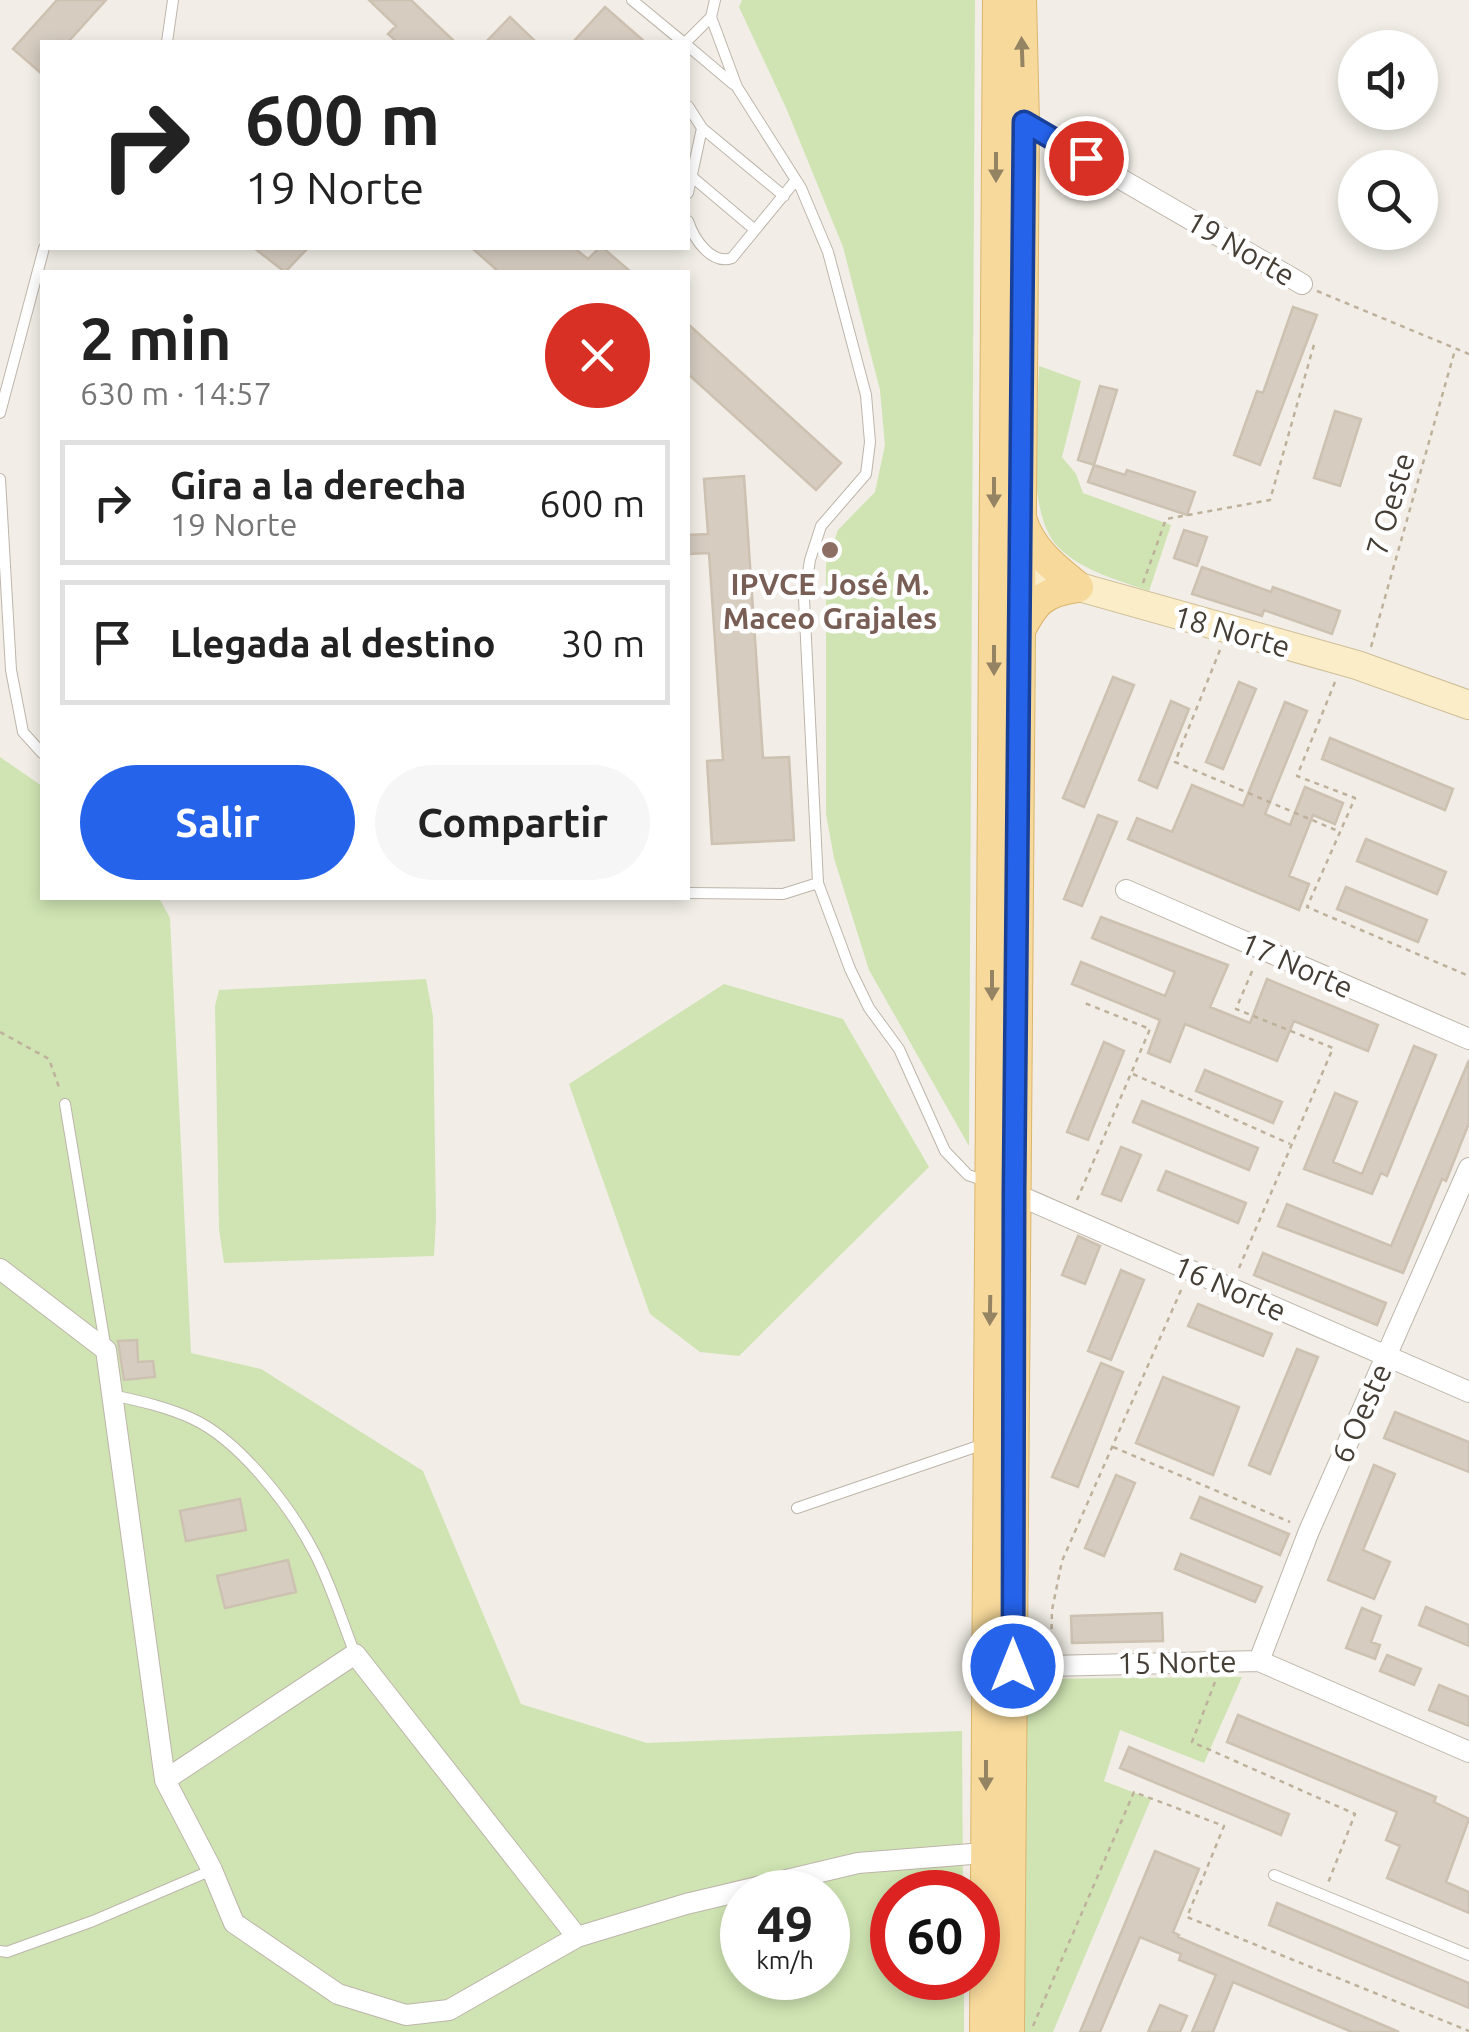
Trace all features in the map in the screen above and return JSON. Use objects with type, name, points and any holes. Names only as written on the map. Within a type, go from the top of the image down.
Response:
[{"type":"main road","points":[[985,2032],[997,1852],[1000,1667],[1006,566],[998,0]]},
{"type":"main road","points":[[1002,1188],[1018,634],[1006,566],[1019,514],[1024,122],[1020,0]]},
{"type":"main road","points":[[1019,514],[1027,539],[1050,565],[1078,587]]},
{"type":"main road","name":"18 Norte","points":[[1006,566],[1354,665],[1469,705]]},
{"type":"main road","points":[[1018,634],[1030,610],[1052,591],[1078,587]]},
{"type":"main road","points":[[997,1852],[1009,2032]]},
{"type":"street","name":"19 Norte","points":[[1024,122],[1302,284]]},
{"type":"street","name":"17 Norte","points":[[1126,890],[1469,1039]]},
{"type":"street","name":"6 Oeste","points":[[1259,1660],[1309,1531],[1469,1168]]},
{"type":"street","name":"16 Norte","points":[[1002,1188],[1469,1392]]},
{"type":"street","points":[[0,1269],[106,1350],[165,1780],[212,1870],[234,1923],[338,1994],[406,2015],[449,2010],[577,1937],[686,1904],[858,1863],[997,1852]]},
{"type":"street","points":[[165,1780],[355,1654],[577,1937]]},
{"type":"street","name":"15 Norte","points":[[1000,1667],[1259,1660],[1469,1752]]},
{"type":"lane","points":[[166,40],[174,0]]},
{"type":"lane","points":[[632,0],[681,40]]},
{"type":"lane","points":[[689,40],[710,16],[715,0]]},
{"type":"lane","points":[[710,16],[737,87],[796,180],[828,252],[866,396],[870,442],[866,474],[821,526],[804,598],[818,882],[857,982],[899,1049],[945,1151],[968,1175],[1002,1188]]},
{"type":"lane","points":[[690,47],[737,87]]},
{"type":"lane","points":[[690,109],[702,128],[784,196]]},
{"type":"lane","points":[[690,182],[702,128]]},
{"type":"lane","points":[[691,176],[755,230]]},
{"type":"lane","points":[[690,228],[714,258],[732,258],[796,180]]},
{"type":"lane","points":[[0,412],[43,250]]},
{"type":"lane","points":[[0,479],[10,670],[23,732],[40,752]]},
{"type":"lane","points":[[690,894],[783,894],[818,882]]},
{"type":"lane","points":[[65,1104],[106,1350]]},
{"type":"lane","points":[[112,1395],[168,1408],[225,1439],[275,1493],[314,1553],[355,1654]]},
{"type":"lane","points":[[797,1508],[1001,1444]]},
{"type":"lane","points":[[0,1951],[93,1921],[212,1870]]},
{"type":"lane","points":[[1274,1875],[1469,1955]]},
{"type":"path","name":"19 Norte","points":[[1302,284],[1469,354]]},
{"type":"path","points":[[1142,588],[1166,519],[1270,500],[1316,341]]},
{"type":"path","name":"7 Oeste","points":[[1340,832],[1355,798],[1298,776],[1354,665],[1454,350]]},
{"type":"path","points":[[1228,630],[1175,762],[1340,832],[1307,907],[1469,976]]},
{"type":"path","points":[[1230,1288],[1332,1048],[1236,1009],[1261,948]]},
{"type":"path","points":[[1070,1218],[1150,1029],[1082,1002]]},
{"type":"path","points":[[0,1032],[49,1059],[65,1104]]},
{"type":"path","points":[[1131,1073],[1291,1145]]},
{"type":"path","points":[[1051,1665],[1052,1610],[1062,1560],[1190,1271]]},
{"type":"path","points":[[1112,1446],[1309,1531]]},
{"type":"path","points":[[1223,1662],[1192,1742],[1354,1814],[1323,1895]]},
{"type":"path","points":[[1031,2032],[1134,1792],[1224,1826],[1187,1917],[1469,2031]]},
{"type":"green space","points":[[742,0],[975,0],[969,1146],[869,970],[834,858],[826,814],[826,564],[838,530],[875,492],[885,445],[880,390],[843,247],[787,110],[739,7]]},
{"type":"green space","points":[[1039,366],[1081,381],[1062,457],[1076,474],[1083,493],[1171,525],[1149,591],[1078,562],[1058,547],[1047,531],[1035,461]]},
{"type":"green space","points":[[0,757],[40,785],[40,900],[160,900],[170,918],[191,1353],[261,1369],[423,1471],[521,1704],[647,1743],[962,1731],[963,1870],[870,1870],[870,2000],[964,2000],[964,2032],[0,2032]]},
{"type":"green space","points":[[426,979],[433,1016],[434,1256],[224,1263],[219,1229],[215,1006],[219,990]]},
{"type":"green space","points":[[724,984],[843,1019],[929,1167],[739,1356],[700,1352],[650,1314],[569,1084]]},
{"type":"green space","points":[[1242,1677],[1204,1763],[1120,1730],[1104,1781],[1151,1799],[1053,2032],[1023,2032],[1026,1679]]},
{"type":"building","points":[[57,0],[106,0],[70,40],[40,40],[40,72],[13,49]]},
{"type":"building","points":[[369,0],[411,0],[453,40],[395,40],[388,34],[396,26]]},
{"type":"building","points":[[605,7],[643,40],[575,40]]},
{"type":"building","points":[[510,17],[534,40],[488,40]]},
{"type":"building","points":[[257,250],[306,250],[282,270]]},
{"type":"building","points":[[474,250],[577,250],[588,259],[597,250],[605,250],[629,270],[497,270]]},
{"type":"building","points":[[1293,307],[1317,315],[1260,465],[1234,455],[1257,391],[1263,393]]},
{"type":"building","points":[[690,326],[841,463],[816,490],[690,376]]},
{"type":"building","points":[[1100,386],[1117,390],[1094,465],[1078,460]]},
{"type":"building","points":[[1335,411],[1361,419],[1340,486],[1314,478]]},
{"type":"building","points":[[1094,465],[1125,475],[1127,470],[1195,492],[1187,515],[1088,482]]},
{"type":"building","points":[[744,476],[763,758],[789,757],[794,840],[712,844],[707,761],[723,760],[709,553],[690,554],[690,535],[708,534],[704,479]]},
{"type":"building","points":[[1184,530],[1207,537],[1197,566],[1174,558]]},
{"type":"building","points":[[1202,567],[1340,611],[1332,634],[1264,610],[1262,616],[1192,594]]},
{"type":"building","points":[[1113,677],[1134,685],[1084,807],[1063,798]]},
{"type":"building","points":[[1239,682],[1256,689],[1223,769],[1206,762]]},
{"type":"building","points":[[1171,701],[1189,709],[1157,788],[1139,780]]},
{"type":"building","points":[[1285,702],[1307,711],[1265,814],[1290,825],[1305,787],[1343,803],[1335,824],[1313,815],[1289,876],[1309,884],[1299,910],[1128,839],[1137,818],[1172,832],[1192,785],[1243,806]]},
{"type":"building","points":[[1330,738],[1453,789],[1445,810],[1322,759]]},
{"type":"building","points":[[1098,815],[1117,822],[1082,906],[1064,899]]},
{"type":"building","points":[[1366,839],[1446,872],[1437,894],[1357,861]]},
{"type":"building","points":[[1346,887],[1427,920],[1418,942],[1337,909]]},
{"type":"building","points":[[1101,917],[1228,965],[1210,1007],[1250,1023],[1267,979],[1378,1025],[1368,1051],[1294,1021],[1277,1061],[1185,1024],[1170,1062],[1148,1053],[1160,1020],[1072,984],[1081,962],[1165,996],[1175,972],[1092,938]]},
{"type":"building","points":[[1104,1042],[1124,1051],[1088,1140],[1067,1132]]},
{"type":"building","points":[[1414,1046],[1436,1055],[1387,1176],[1381,1173],[1372,1194],[1304,1169],[1335,1093],[1357,1102],[1333,1162],[1362,1174]]},
{"type":"building","points":[[1469,1060],[1469,1123],[1403,1273],[1278,1226],[1287,1204],[1391,1246]]},
{"type":"building","points":[[1205,1070],[1282,1102],[1273,1123],[1196,1091]]},
{"type":"building","points":[[1142,1101],[1258,1148],[1249,1170],[1133,1122]]},
{"type":"building","points":[[1121,1147],[1141,1155],[1121,1201],[1102,1194]]},
{"type":"building","points":[[1166,1171],[1246,1203],[1238,1223],[1158,1190]]},
{"type":"building","points":[[1078,1236],[1100,1246],[1085,1284],[1062,1275]]},
{"type":"building","points":[[1263,1253],[1386,1303],[1377,1325],[1254,1275]]},
{"type":"building","points":[[1121,1270],[1144,1280],[1111,1360],[1088,1351]]},
{"type":"building","points":[[1198,1304],[1272,1334],[1263,1356],[1188,1326]]},
{"type":"building","points":[[137,1340],[138,1362],[153,1361],[155,1377],[124,1380],[118,1341]]},
{"type":"building","points":[[1297,1349],[1318,1357],[1270,1474],[1249,1465]]},
{"type":"building","points":[[1101,1363],[1123,1372],[1078,1487],[1052,1477]]},
{"type":"building","points":[[1163,1377],[1239,1407],[1213,1475],[1136,1443]]},
{"type":"building","points":[[1395,1412],[1469,1442],[1469,1472],[1384,1438]]},
{"type":"building","points":[[1374,1465],[1395,1474],[1363,1550],[1390,1562],[1374,1599],[1328,1580]]},
{"type":"building","points":[[1116,1475],[1135,1483],[1104,1556],[1085,1548]]},
{"type":"building","points":[[1200,1497],[1289,1534],[1280,1555],[1191,1518]]},
{"type":"building","points":[[240,1499],[246,1530],[186,1541],[180,1511]]},
{"type":"building","points":[[1181,1554],[1262,1587],[1255,1602],[1175,1569]]},
{"type":"building","points":[[288,1560],[296,1592],[225,1608],[217,1576]]},
{"type":"building","points":[[1426,1607],[1469,1625],[1469,1646],[1419,1625]]},
{"type":"building","points":[[1362,1608],[1381,1616],[1371,1642],[1380,1645],[1375,1659],[1346,1648]]},
{"type":"building","points":[[1162,1613],[1163,1641],[1072,1643],[1071,1616]]},
{"type":"building","points":[[1387,1655],[1421,1669],[1414,1685],[1380,1671]]},
{"type":"building","points":[[1439,1685],[1469,1697],[1469,1726],[1429,1710]]},
{"type":"building","points":[[1238,1715],[1436,1797],[1434,1802],[1469,1819],[1446,1882],[1469,1892],[1469,1913],[1387,1878],[1400,1846],[1386,1840],[1397,1812],[1227,1742]]},
{"type":"building","points":[[1129,1747],[1289,1814],[1281,1835],[1120,1768]]},
{"type":"building","points":[[1155,1851],[1199,1869],[1173,1932],[1178,1937],[1399,2032],[1352,2032],[1233,1982],[1213,2032],[1192,2032],[1216,1975],[1179,1960],[1181,1954],[1140,1937],[1100,2032],[1080,2032]]},
{"type":"building","points":[[1277,1903],[1469,1983],[1469,2008],[1269,1925]]},
{"type":"building","points":[[1160,2005],[1187,2016],[1180,2032],[1148,2032]]},
{"type":"place","name":"IPVCE José M. Maceo Grajales","points":[[830,550]]},
{"type":"route","points":[[1013,1666],[1024,122],[1086,158]]}]
